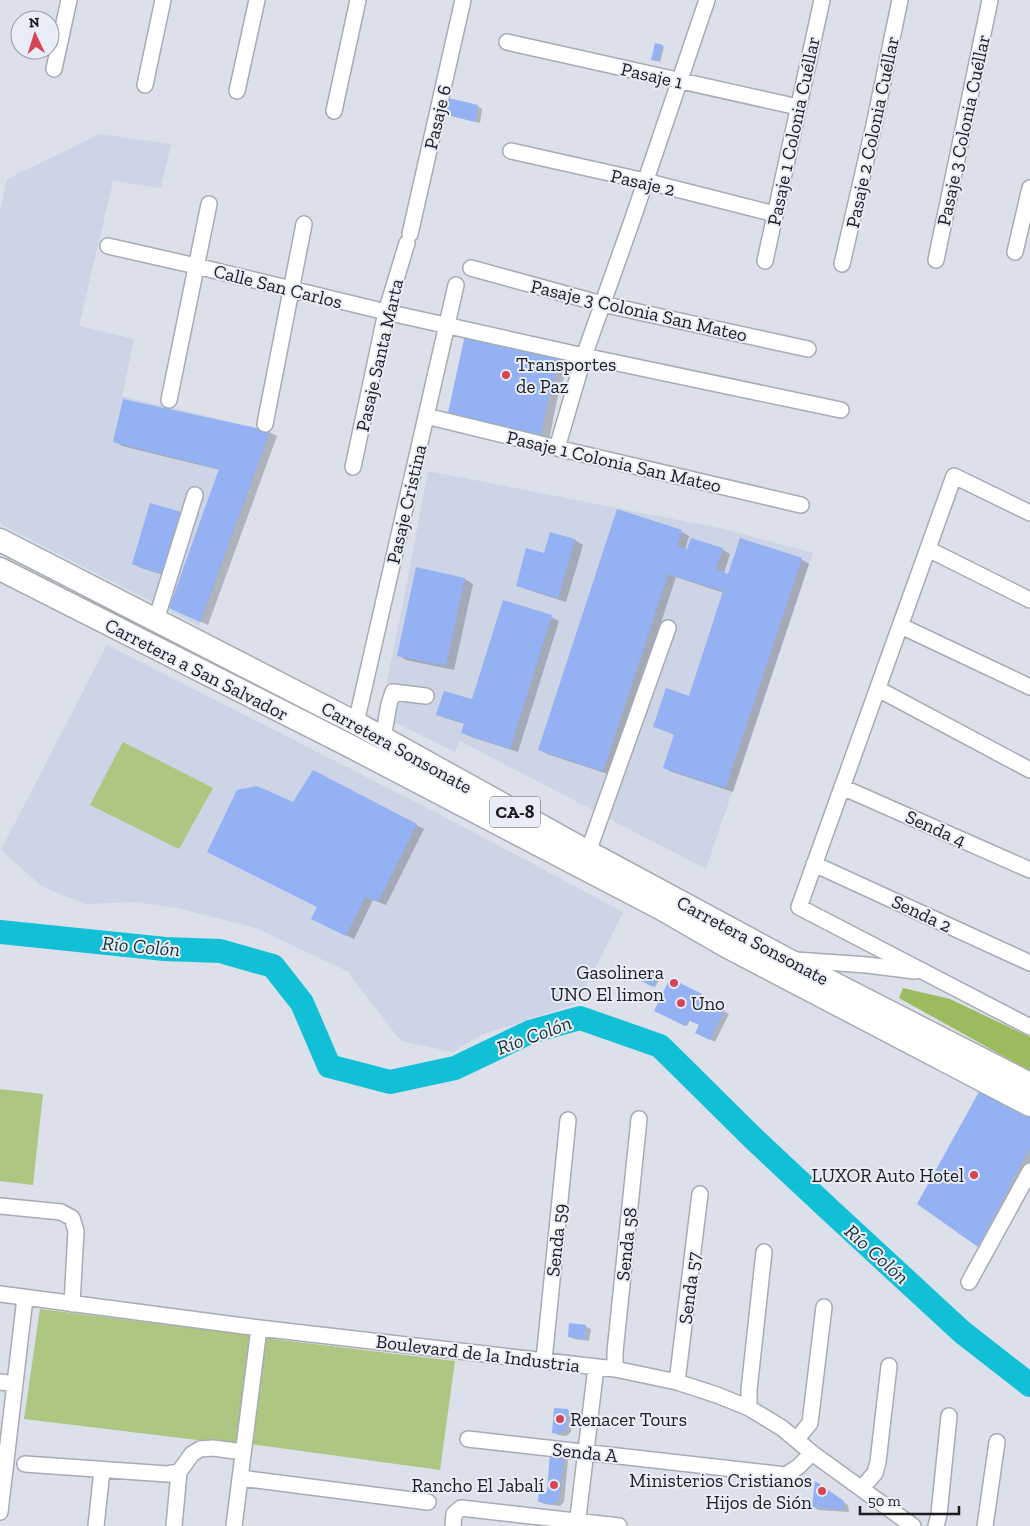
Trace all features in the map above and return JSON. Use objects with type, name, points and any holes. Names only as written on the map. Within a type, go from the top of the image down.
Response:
[{"type":"highway","name":"Carretera Sonsonate","points":[[0,540],[356,723],[588,852],[788,960],[1030,1084]]},
{"type":"highway","name":"Carretera a San Salvador","points":[[0,569],[348,745],[662,910],[726,946],[1030,1104]]},
{"type":"street","points":[[54,69],[68,0]]},
{"type":"street","points":[[145,84],[163,0]]},
{"type":"street","points":[[237,91],[257,0]]},
{"type":"street","points":[[334,111],[358,0]]},
{"type":"street","name":"Pasaje 6","points":[[409,239],[464,0]]},
{"type":"street","points":[[557,448],[584,356],[707,0]]},
{"type":"street","name":"Pasaje 1 Colonia Cuéllar","points":[[765,262],[822,0]]},
{"type":"street","name":"Pasaje 2 Colonia Cuéllar","points":[[842,264],[900,0]]},
{"type":"street","name":"Pasaje 3 Colonia Cuéllar","points":[[936,260],[990,0]]},
{"type":"street","name":"Pasaje 1","points":[[507,42],[798,107]]},
{"type":"street","name":"Pasaje 2","points":[[511,151],[645,181],[775,214]]},
{"type":"street","points":[[1015,252],[1030,188]]},
{"type":"street","points":[[169,400],[209,204]]},
{"type":"street","points":[[265,424],[304,224]]},
{"type":"street","name":"Pasaje Santa Marta","points":[[354,467],[386,312],[409,239]]},
{"type":"street","name":"Calle San Carlos","points":[[108,246],[386,312],[841,410]]},
{"type":"street","name":"Pasaje 3 Colonia San Mateo","points":[[470,268],[602,304],[808,350]]},
{"type":"street","name":"Pasaje Cristina","points":[[356,723],[456,285]]},
{"type":"street","name":"Pasaje 1 Colonia San Mateo","points":[[426,416],[801,505]]},
{"type":"street","points":[[1030,513],[954,476],[799,907],[1030,1027]]},
{"type":"street","points":[[156,620],[195,495]]},
{"type":"street","points":[[928,549],[1030,600]]},
{"type":"street","points":[[900,626],[1030,687]]},
{"type":"street","points":[[588,852],[668,628]]},
{"type":"street","points":[[878,689],[1030,770]]},
{"type":"street","points":[[383,738],[393,692],[426,696]]},
{"type":"street","name":"Senda 4","points":[[842,787],[1030,870]]},
{"type":"street","name":"Senda 2","points":[[814,864],[1030,963]]},
{"type":"street","points":[[788,960],[867,965],[927,972]]},
{"type":"street","name":"Senda 59","points":[[544,1360],[568,1120]]},
{"type":"street","name":"Senda 58","points":[[615,1369],[615,1352],[639,1120]]},
{"type":"street","points":[[969,1282],[1030,1171]]},
{"type":"street","name":"Senda 57","points":[[677,1382],[700,1194]]},
{"type":"street","points":[[0,1206],[60,1212],[72,1218],[76,1231],[72,1304]]},
{"type":"street","points":[[749,1408],[749,1390],[764,1252]]},
{"type":"street","name":"Boulevard de la Industria","points":[[0,1294],[259,1328],[615,1369],[677,1382],[718,1395],[749,1408],[782,1428],[812,1453],[913,1526]]},
{"type":"street","points":[[0,1512],[8,1383],[25,1298]]},
{"type":"street","points":[[797,1440],[810,1423],[824,1307]]},
{"type":"street","points":[[234,1526],[259,1328]]},
{"type":"street","points":[[862,1488],[875,1472],[878,1462],[889,1366]]},
{"type":"street","points":[[578,1523],[596,1367]]},
{"type":"street","points":[[936,1526],[939,1514],[949,1416]]},
{"type":"street","name":"Senda A","points":[[468,1439],[786,1475],[798,1467],[812,1453]]},
{"type":"street","points":[[985,1526],[997,1442]]},
{"type":"street","points":[[174,1526],[179,1472],[192,1454],[200,1449],[212,1448],[243,1452]]},
{"type":"street","points":[[25,1464],[167,1474],[179,1472]]},
{"type":"street","points":[[96,1526],[102,1470]]},
{"type":"street","points":[[240,1478],[428,1502]]},
{"type":"street","points":[[453,1526],[454,1514],[461,1508],[578,1523],[619,1526]]},
{"type":"shaded area","points":[[100,134],[171,144],[161,188],[113,181],[79,326],[134,339],[122,396],[270,431],[199,626],[0,524],[0,212],[7,179]]},
{"type":"shaded area","points":[[428,471],[724,529],[813,553],[706,869],[460,741],[455,752],[380,715]]},
{"type":"shaded area","points":[[107,645],[439,814],[623,912],[578,1003],[481,1035],[453,1052],[401,1041],[350,975],[351,973],[256,928],[178,908],[135,902],[85,904],[43,887],[1,850]]},
{"type":"green space","points":[[123,742],[213,788],[179,849],[90,805]]},
{"type":"green space","points":[[903,988],[950,999],[1030,1037],[1030,1071],[899,998]]},
{"type":"green space","points":[[0,1089],[43,1094],[33,1185],[0,1181]]},
{"type":"green space","points":[[40,1309],[258,1336],[247,1446],[24,1419]]},
{"type":"green space","points":[[264,1338],[455,1361],[440,1470],[250,1444]]},
{"type":"building","points":[[655,43],[663,45],[658,61],[651,60]]},
{"type":"building","points":[[448,98],[478,105],[475,122],[445,114]]},
{"type":"building","name":"Transportes de Paz","points":[[465,335],[562,356],[549,395],[540,441],[447,417]]},
{"type":"building","points":[[123,399],[270,431],[200,622],[169,608],[219,469],[113,442]]},
{"type":"building","points":[[150,503],[181,512],[162,574],[132,564]]},
{"type":"building","points":[[617,509],[682,530],[677,546],[687,549],[691,538],[723,548],[716,569],[728,574],[740,538],[802,558],[725,788],[663,768],[674,734],[653,727],[666,688],[689,696],[723,591],[668,574],[603,771],[538,750]]},
{"type":"building","points":[[550,532],[575,539],[558,598],[516,586],[526,548],[544,553]]},
{"type":"building","points":[[416,567],[465,578],[446,666],[397,656]]},
{"type":"building","points":[[503,600],[552,615],[510,749],[461,733],[464,723],[436,715],[444,691],[472,699]]},
{"type":"building","points":[[313,770],[417,824],[378,902],[365,897],[346,936],[311,919],[317,907],[207,852],[237,790],[257,786],[293,802]]},
{"type":"building","name":"Uno","points":[[648,969],[660,975],[653,987],[641,981]]},
{"type":"building","name":"Uno","points":[[670,978],[702,994],[699,1000],[725,1010],[710,1040],[695,1033],[699,1025],[688,1020],[685,1026],[654,1011]]},
{"type":"building","name":"LUXOR Auto Hotel","points":[[979,1092],[1030,1117],[1030,1147],[978,1247],[917,1204]]},
{"type":"building","points":[[569,1323],[586,1325],[585,1339],[568,1337]]},
{"type":"building","name":"Renacer Tours","points":[[554,1408],[568,1409],[567,1429],[560,1434],[552,1433]]},
{"type":"building","points":[[550,1453],[564,1456],[559,1499],[554,1504],[538,1502],[539,1491],[547,1492]]},
{"type":"building","name":"Ministerios Cristianos Hijos de Sión","points":[[815,1481],[844,1501],[844,1510],[812,1507]]},
{"type":"waterway","name":"Río Colón","points":[[0,932],[165,949],[220,951],[273,966],[302,1003],[329,1066],[390,1082],[455,1068],[530,1032],[580,1018],[660,1046],[754,1139],[962,1332],[1030,1385]]},
{"type":"place","name":"Transportes de Paz","points":[[506,375]]},
{"type":"place","name":"Gasolinera UNO El limon","points":[[674,983]]},
{"type":"place","name":"Uno","points":[[681,1003]]},
{"type":"place","name":"LUXOR Auto Hotel","points":[[974,1175]]},
{"type":"place","name":"Renacer Tours","points":[[560,1419]]},
{"type":"place","name":"Rancho El Jabalí","points":[[554,1485]]},
{"type":"place","name":"Ministerios Cristianos Hijos de Sión","points":[[822,1491]]}]
